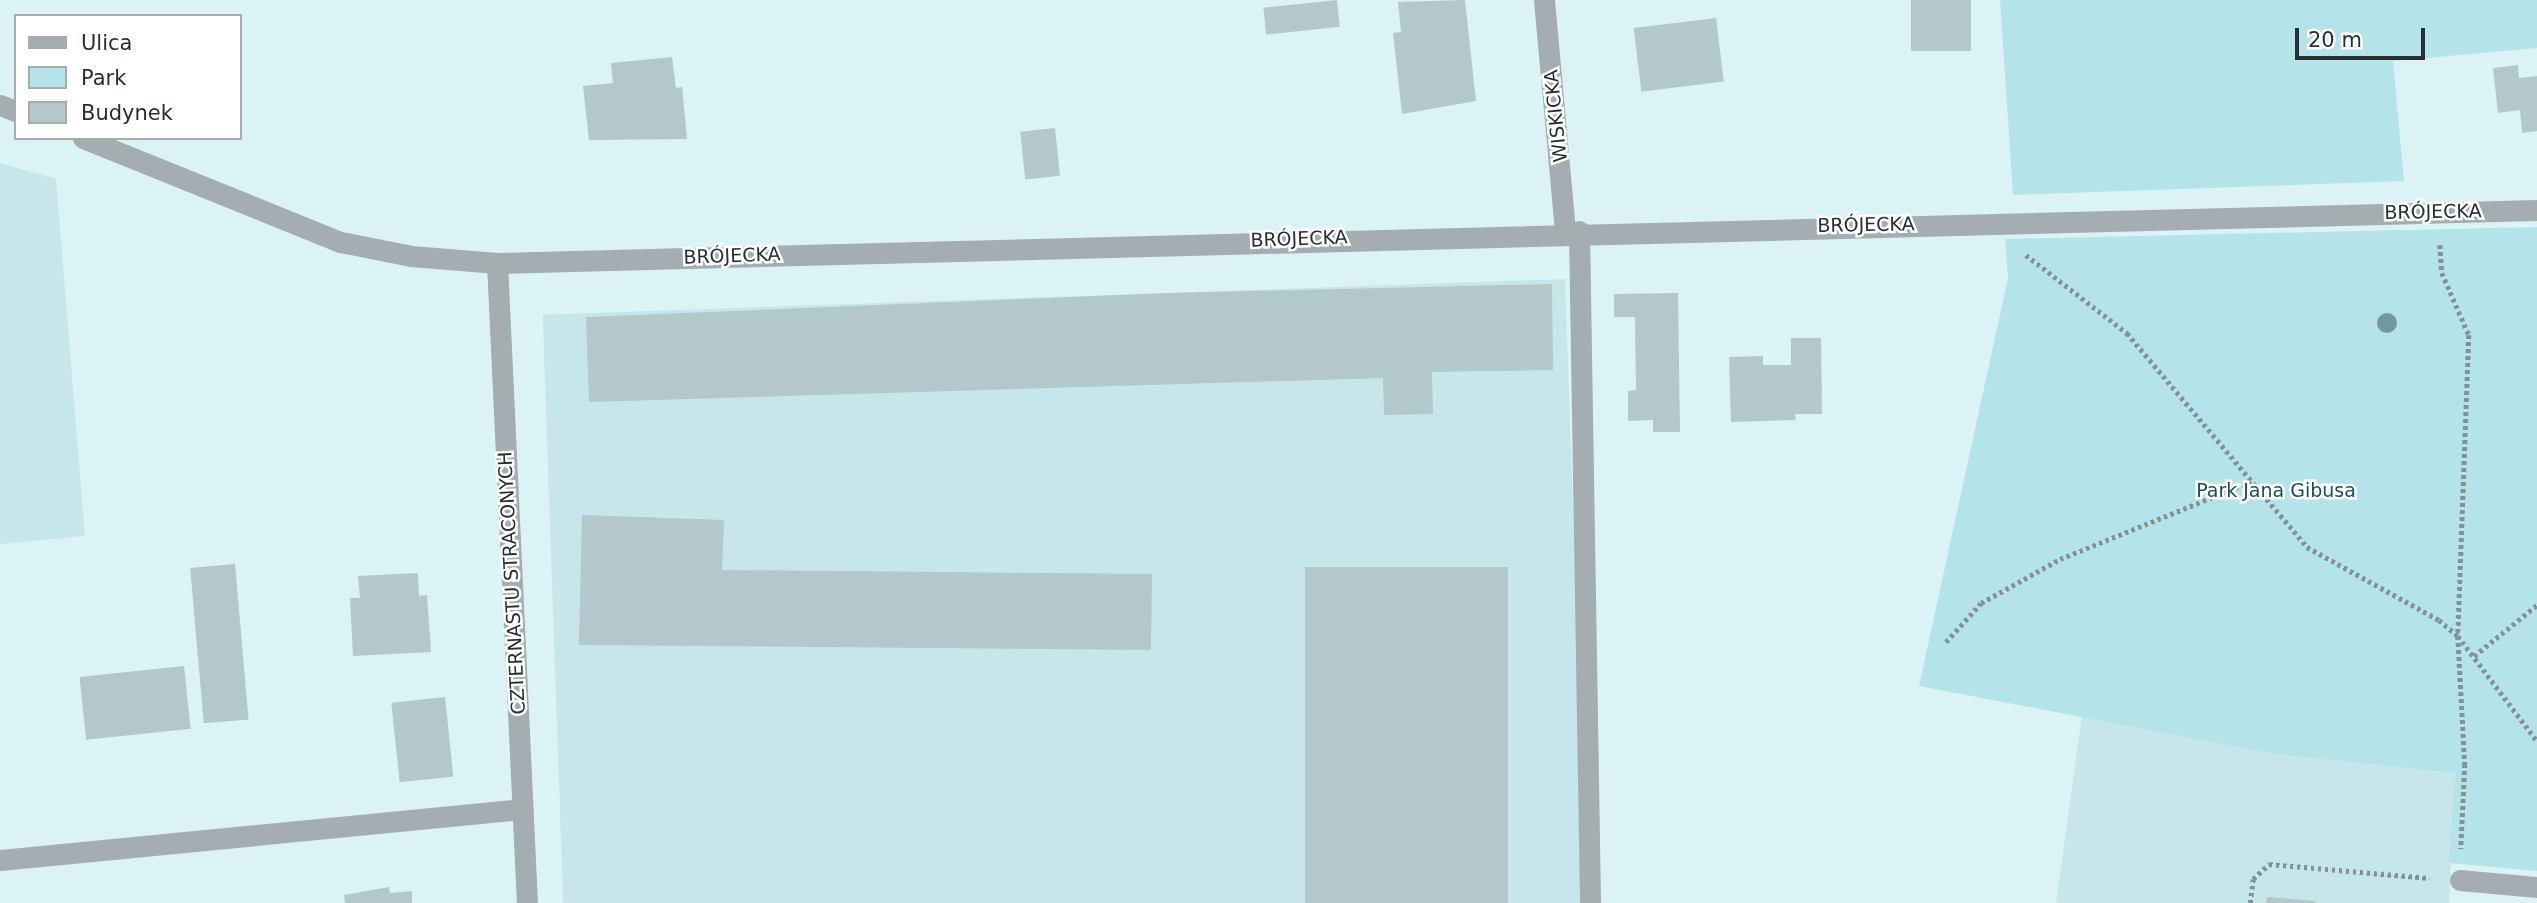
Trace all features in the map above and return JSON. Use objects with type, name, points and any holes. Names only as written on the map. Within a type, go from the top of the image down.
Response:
[{"type":"street","name":"WISKICKA","points":[[1544,0],[1572,231],[1590,903]]},
{"type":"street","name":"BRÓJECKA","points":[[88,140],[341,242],[411,256],[497,263],[1572,231],[2537,210]]},
{"type":"street","name":"CZTERNASTU STRACONYCH","points":[[497,263],[527,903]]},
{"type":"street","points":[[0,860],[523,809]]},
{"type":"street","points":[[2460,880],[2537,887]]},
{"type":"path","points":[[2250,903],[2253,879],[2269,864],[2460,880],[2465,764],[2458,636],[2469,335],[2442,273],[2437,212]]},
{"type":"path","points":[[2009,222],[2016,243],[2034,266],[2127,334],[2308,547],[2439,620],[2458,636],[2537,741]]},
{"type":"path","points":[[1946,642],[1980,603],[2060,559],[2252,481]]},
{"type":"path","points":[[2474,656],[2537,605]]},
{"type":"shaded area","points":[[0,163],[56,179],[85,536],[0,544]]},
{"type":"shaded area","points":[[1565,279],[1587,903],[563,903],[543,315]]},
{"type":"shaded area","points":[[2082,715],[2280,755],[2455,773],[2449,903],[2056,903]]},
{"type":"green space","points":[[2000,0],[2537,0],[2537,48],[2393,61],[2404,181],[2013,195]]},
{"type":"green space","name":"Park Jana Gibusa","points":[[2537,227],[2537,871],[2449,863],[2455,773],[2280,755],[1919,686],[2008,278],[2005,239]]},
{"type":"building","points":[[1337,0],[1340,27],[1266,35],[1263,8]]},
{"type":"building","points":[[1465,0],[1476,101],[1402,114],[1393,33],[1401,32],[1398,2]]},
{"type":"building","points":[[1911,0],[1971,0],[1971,51],[1911,51]]},
{"type":"building","points":[[1716,18],[1724,82],[1641,92],[1634,28]]},
{"type":"building","points":[[672,57],[676,88],[682,87],[687,139],[589,140],[583,86],[613,83],[611,63]]},
{"type":"building","points":[[2518,65],[2519,78],[2537,76],[2537,131],[2522,133],[2520,110],[2498,113],[2493,68]]},
{"type":"building","points":[[1055,128],[1060,176],[1025,179],[1020,132]]},
{"type":"building","points":[[1552,284],[1553,370],[1432,372],[1433,414],[1384,415],[1383,378],[589,402],[586,317],[1169,293]]},
{"type":"building","points":[[1678,293],[1680,432],[1653,432],[1653,420],[1628,421],[1628,391],[1636,390],[1635,317],[1614,317],[1614,294]]},
{"type":"building","points":[[1791,338],[1821,338],[1822,414],[1795,414],[1796,420],[1731,422],[1729,357],[1763,356],[1763,365],[1791,365]]},
{"type":"building","points":[[582,515],[724,520],[722,570],[1152,574],[1151,650],[579,645]]},
{"type":"building","points":[[235,564],[249,719],[204,723],[190,568]]},
{"type":"building","points":[[1305,567],[1508,567],[1508,903],[1305,903]]},
{"type":"building","points":[[418,573],[419,596],[427,595],[431,652],[353,656],[350,598],[360,598],[358,576]]},
{"type":"building","points":[[184,666],[191,729],[86,740],[80,677]]},
{"type":"building","points":[[445,697],[453,777],[400,782],[391,703]]},
{"type":"building","points":[[389,887],[390,893],[412,891],[412,903],[345,903],[344,895]]},
{"type":"building","points":[[2267,897],[2316,901],[2266,903]]}]
